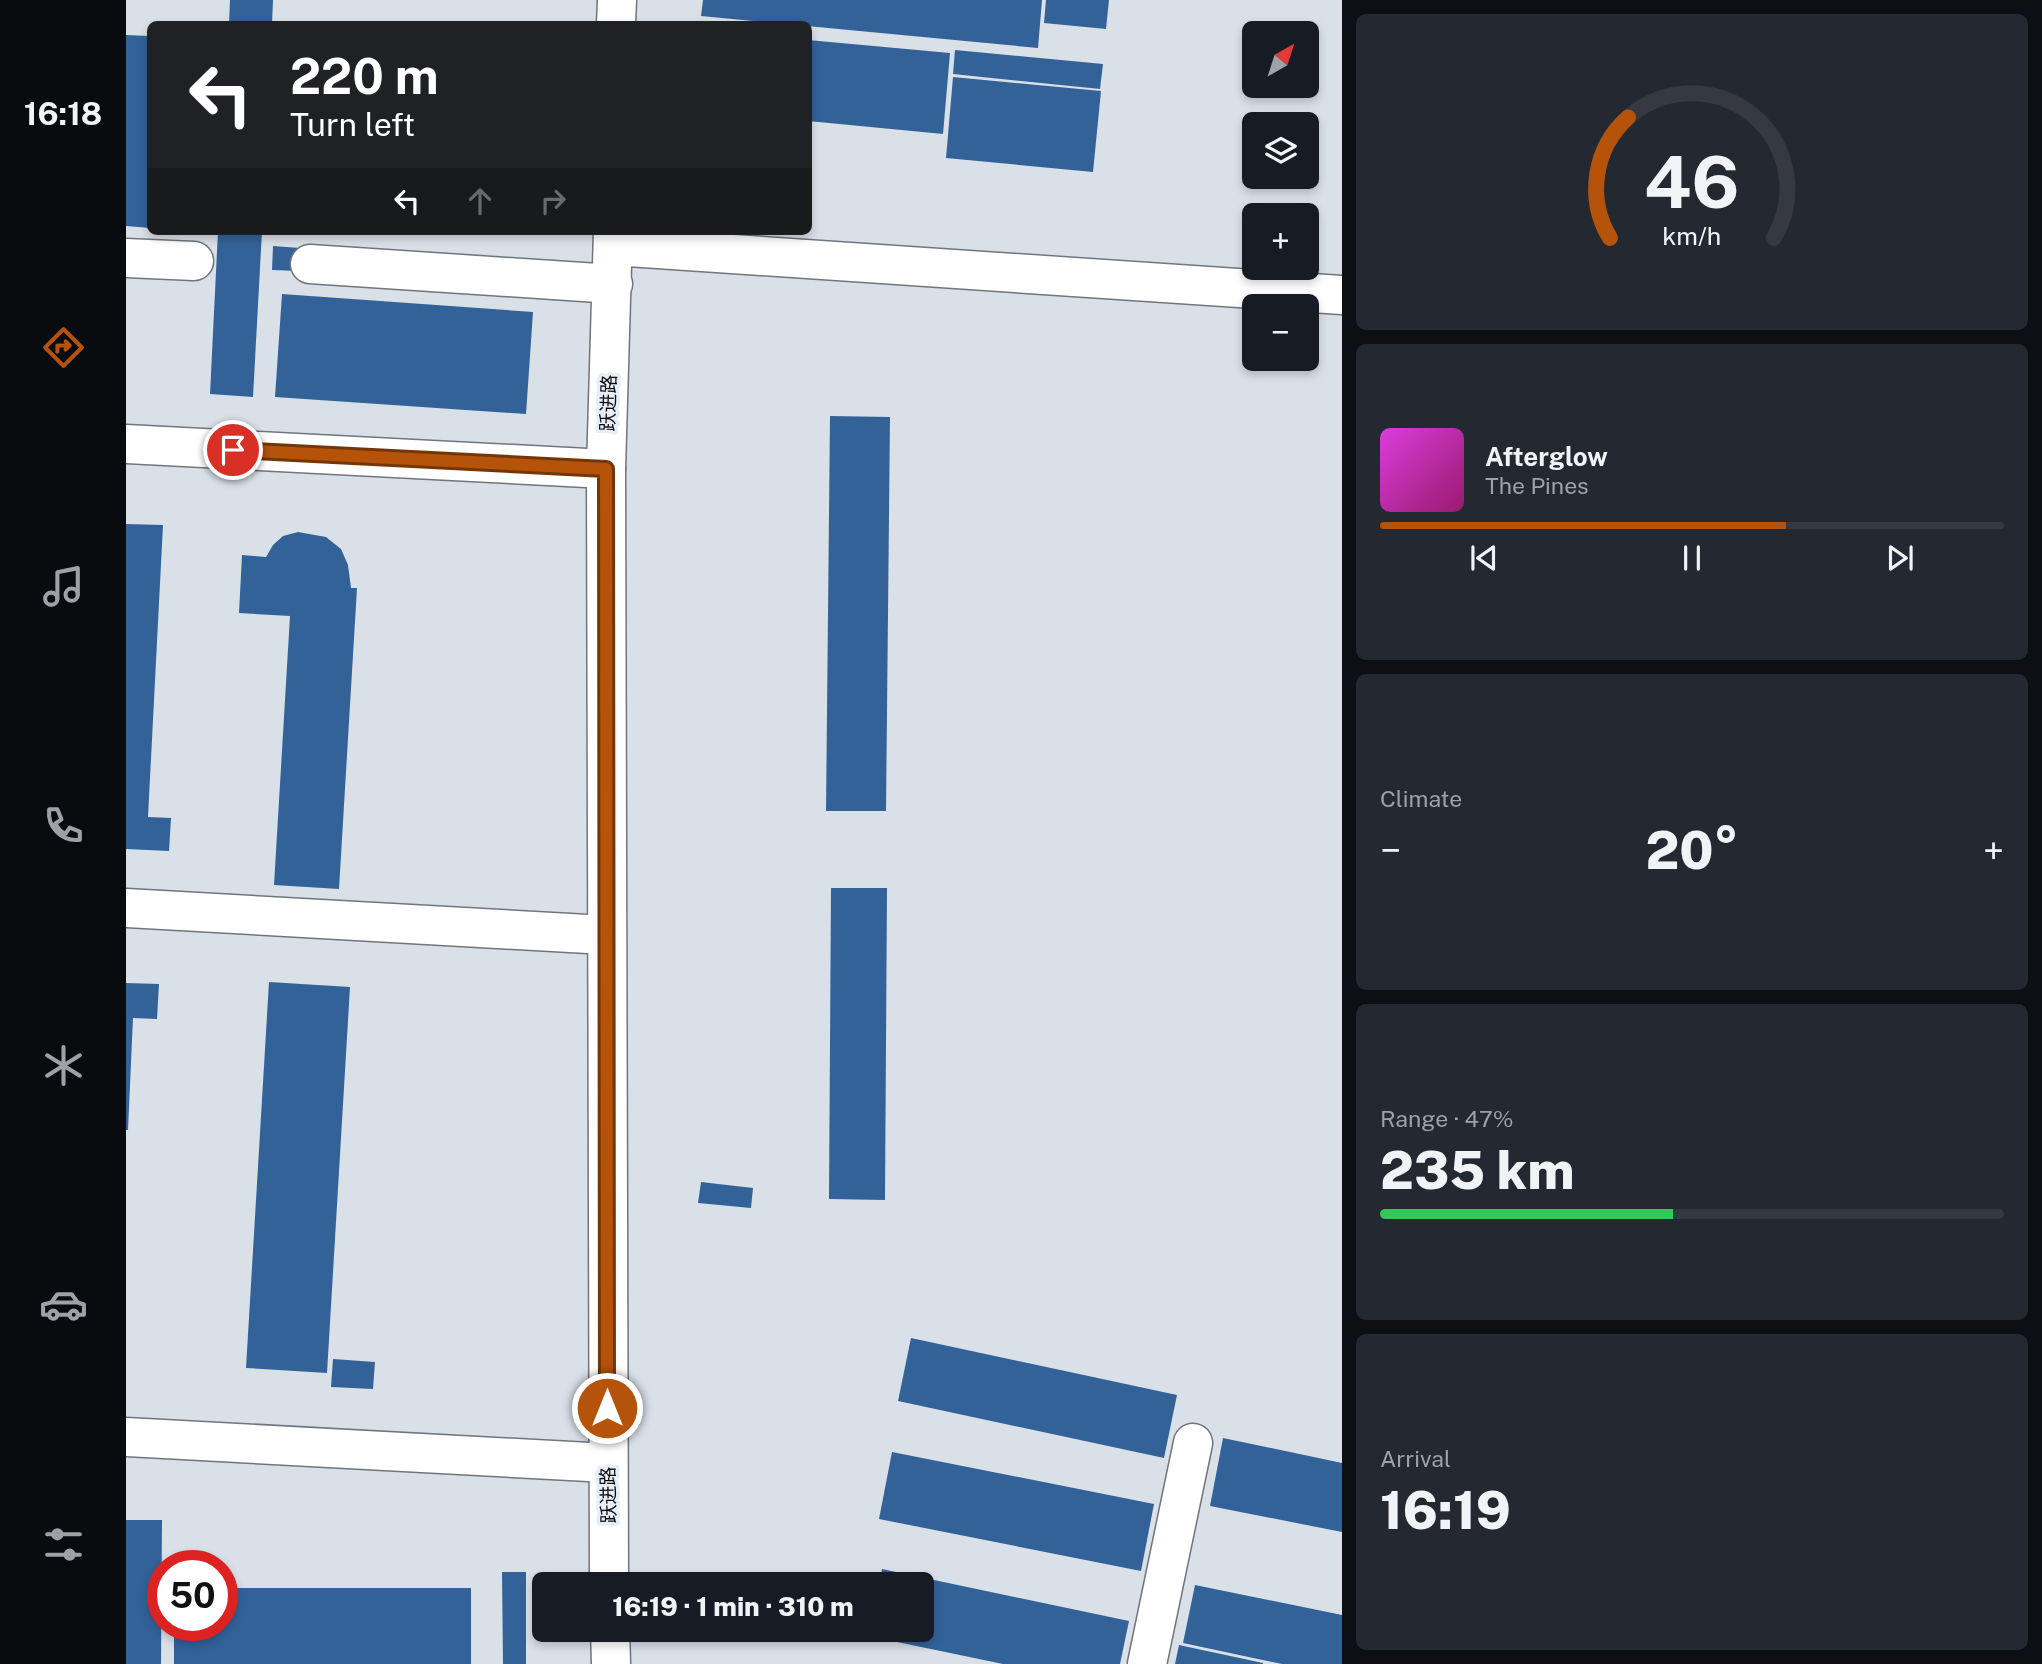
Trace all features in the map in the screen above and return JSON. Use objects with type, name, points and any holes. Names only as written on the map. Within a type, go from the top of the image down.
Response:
[{"type":"street","points":[[616,21],[617,0]]},
{"type":"street","points":[[613,239],[1342,295]]},
{"type":"street","name":"跃进路","points":[[609,1572],[606,469],[613,239]]},
{"type":"street","points":[[126,258],[194,261]]},
{"type":"street","points":[[310,264],[613,284]]},
{"type":"street","points":[[126,444],[606,469]]},
{"type":"street","points":[[126,908],[606,935]]},
{"type":"street","points":[[126,1437],[608,1463]]},
{"type":"street","points":[[1147,1664],[1193,1443]]},
{"type":"street","points":[[610,1642],[611,1664]]},
{"type":"building","points":[[230,0],[273,0],[272,21],[229,21]]},
{"type":"building","points":[[703,0],[1042,0],[1038,48],[812,27],[812,21],[754,21],[701,16]]},
{"type":"building","points":[[1046,0],[1109,0],[1106,29],[1044,23]]},
{"type":"building","points":[[126,35],[147,36],[147,228],[126,226]]},
{"type":"building","points":[[812,40],[950,53],[943,134],[812,121]]},
{"type":"building","points":[[955,50],[1103,64],[1100,89],[953,74]]},
{"type":"building","points":[[953,77],[1101,91],[1093,172],[946,158]]},
{"type":"building","points":[[218,235],[262,235],[253,397],[210,394]]},
{"type":"building","points":[[273,246],[300,248],[299,271],[272,270]]},
{"type":"building","points":[[282,294],[533,312],[526,414],[275,397]]},
{"type":"building","points":[[830,416],[890,417],[886,811],[826,811]]},
{"type":"building","points":[[126,524],[163,525],[148,817],[171,818],[169,851],[126,849]]},
{"type":"building","points":[[298,532],[326,537],[341,549],[348,565],[351,588],[357,588],[339,889],[274,885],[290,616],[239,613],[242,555],[266,557],[273,545],[283,536]]},
{"type":"building","points":[[831,888],[887,888],[885,1200],[829,1199]]},
{"type":"building","points":[[269,982],[350,987],[327,1373],[246,1368]]},
{"type":"building","points":[[126,983],[159,984],[157,1019],[133,1018],[128,1130],[126,1130]]},
{"type":"building","points":[[701,1182],[753,1188],[751,1208],[698,1203]]},
{"type":"building","points":[[911,1338],[1177,1395],[1164,1458],[898,1401]]},
{"type":"building","points":[[333,1359],[375,1362],[373,1389],[331,1387]]},
{"type":"building","points":[[1223,1438],[1342,1463],[1342,1532],[1210,1506]]},
{"type":"building","points":[[892,1452],[1154,1504],[1141,1571],[879,1519]]},
{"type":"building","points":[[126,1520],[162,1520],[162,1550],[147,1550],[147,1641],[161,1641],[161,1664],[126,1664]]},
{"type":"building","points":[[502,1572],[526,1572],[526,1664],[503,1664]]},
{"type":"building","points":[[934,1580],[1129,1621],[1120,1664],[1003,1664],[897,1642],[934,1642]]},
{"type":"building","points":[[1195,1585],[1342,1615],[1342,1664],[1282,1664],[1183,1643]]},
{"type":"building","points":[[238,1588],[471,1588],[471,1664],[174,1664],[174,1641],[238,1641]]},
{"type":"building","points":[[1179,1645],[1263,1663],[1263,1664],[1175,1664]]},
{"type":"route","points":[[233,450],[606,469],[607,1408]]}]
